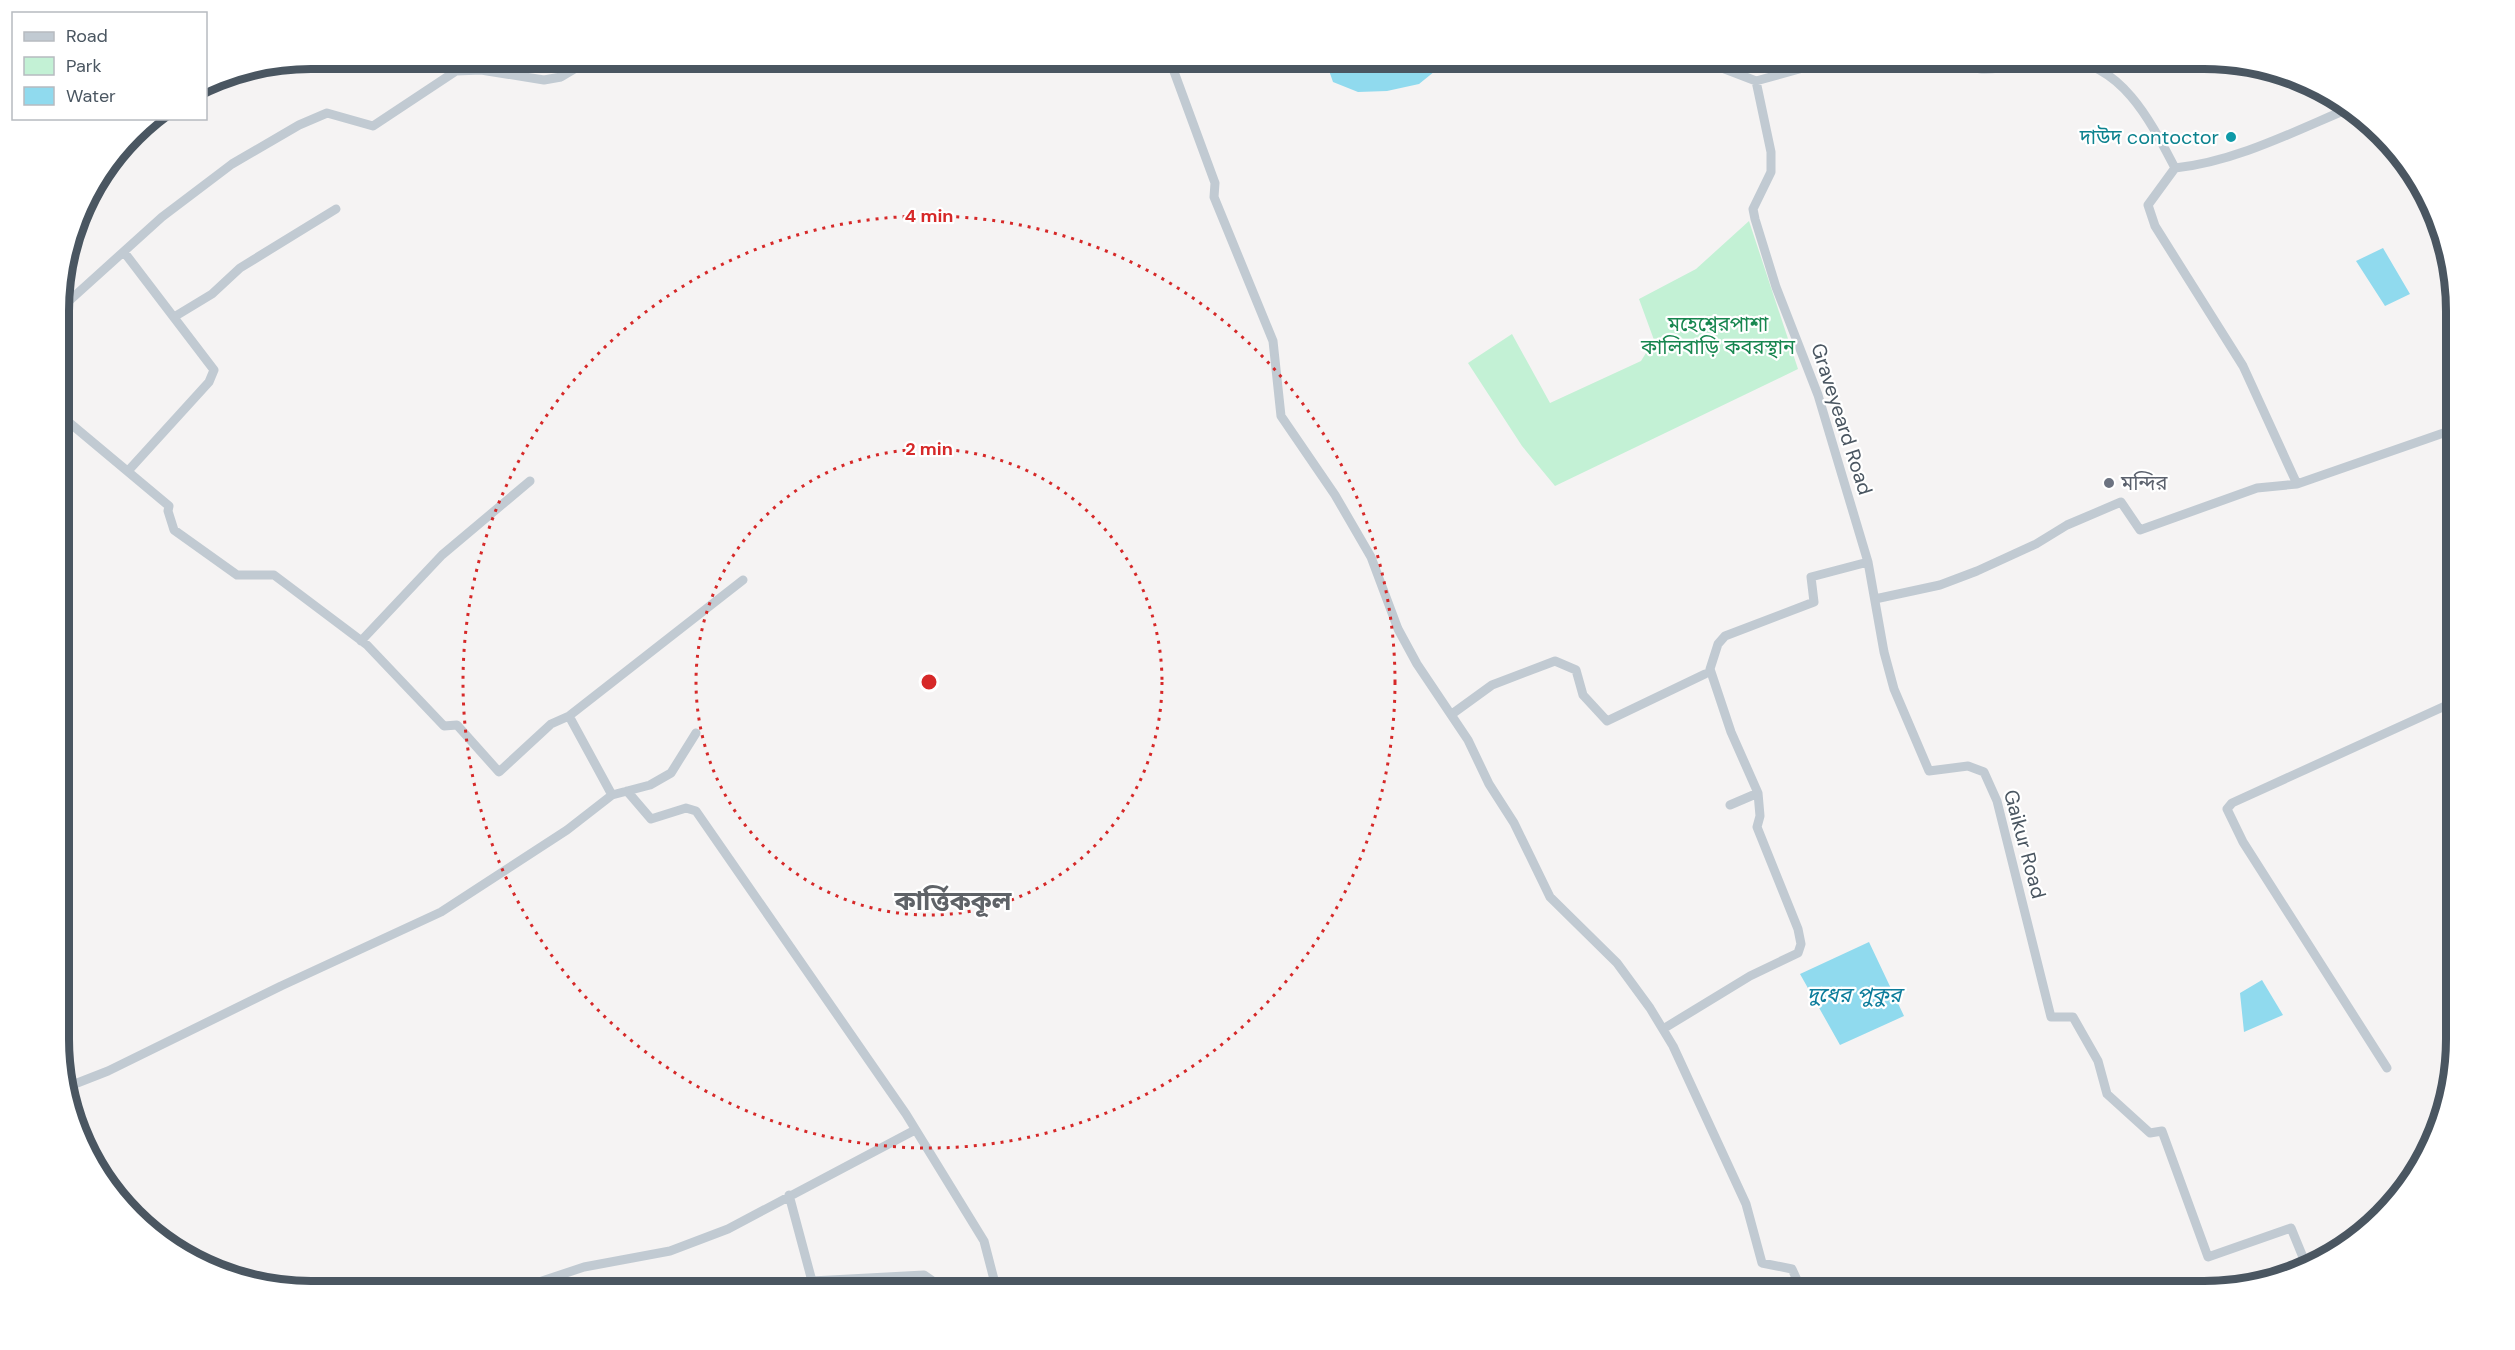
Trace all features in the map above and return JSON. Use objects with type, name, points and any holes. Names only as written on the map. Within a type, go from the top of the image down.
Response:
[{"type":"street","points":[[70,300],[162,217],[232,164],[299,124],[327,113],[373,126],[456,71],[481,70],[544,80],[561,77],[575,69]]},
{"type":"street","points":[[1172,69],[1215,183],[1214,197],[1273,341],[1281,416],[1335,495],[1371,557],[1398,629],[1417,664],[1468,740],[1489,784],[1514,823],[1550,897],[1617,963],[1663,1029],[1746,1204],[1762,1263],[1792,1269],[1797,1281]]},
{"type":"street","points":[[1725,69],[1756,81],[1799,69]]},
{"type":"street","points":[[2095,69],[2118,81],[2152,123],[2175,168]]},
{"type":"street","name":"Graveyeard Road","points":[[1756,81],[1771,152],[1771,172],[1752,209],[1776,287],[1818,395],[1868,562],[1875,599]]},
{"type":"street","points":[[2297,484],[2243,366],[2155,226],[2148,205],[2175,168],[2198,166],[2271,141],[2341,112]]},
{"type":"street","points":[[174,317],[212,294],[240,268],[336,209]]},
{"type":"street","points":[[123,252],[214,370],[209,382],[128,471]]},
{"type":"street","points":[[69,422],[169,506],[168,512],[174,530],[237,575],[274,576],[361,641],[444,726],[457,725],[499,772],[551,724],[569,716],[743,580]]},
{"type":"street","points":[[1875,599],[1940,585],[1977,571],[2036,544],[2067,525],[2121,502],[2140,530],[2257,488],[2297,484],[2446,432]]},
{"type":"street","points":[[361,641],[442,555],[530,482]]},
{"type":"street","points":[[1663,1029],[1750,976],[1798,953],[1801,944],[1798,929],[1757,827],[1760,816],[1758,793],[1731,732],[1710,669],[1718,644],[1725,636],[1814,602],[1811,577],[1868,562]]},
{"type":"street","name":"Gaikur Road","points":[[1875,599],[1884,652],[1894,689],[1929,771],[1968,766],[1984,772],[1991,786],[2051,1017],[2073,1017],[2098,1061],[2107,1094],[2150,1132],[2162,1131],[2208,1257],[2291,1228],[2304,1259]]},
{"type":"street","points":[[1452,714],[1492,685],[1555,661],[1576,670],[1583,695],[1607,722],[1705,674]]},
{"type":"street","points":[[2387,1068],[2243,842],[2227,809],[2232,803],[2446,706]]},
{"type":"street","points":[[569,716],[612,795]]},
{"type":"street","points":[[74,1085],[441,912],[567,830],[612,795],[651,785],[671,773],[696,733]]},
{"type":"street","points":[[627,791],[644,815],[651,819],[686,808],[696,811],[915,1130],[984,1241],[994,1281]]},
{"type":"street","points":[[1730,805],[1758,793]]},
{"type":"street","points":[[544,1281],[584,1267],[670,1251],[728,1229],[915,1130]]},
{"type":"street","points":[[789,1195],[812,1281],[924,1275],[933,1281]]},
{"type":"green space","points":[[1732,69],[1776,69],[1773,70],[1744,74]]},
{"type":"green space","name":"মহেশ্বেরপাশা কালিবাড়ি কবরস্থান","points":[[1749,221],[1798,369],[1555,486],[1522,446],[1468,363],[1512,334],[1550,403],[1641,361],[1654,340],[1639,299],[1696,269]]},
{"type":"water","points":[[1328,69],[1438,69],[1419,84],[1387,91],[1358,92],[1333,82]]},
{"type":"water","points":[[2383,248],[2410,294],[2385,306],[2356,261]]},
{"type":"water","name":"দুধের পুকুর","points":[[1869,942],[1904,1016],[1840,1045],[1800,974]]},
{"type":"water","points":[[2262,980],[2283,1015],[2244,1032],[2240,993]]},
{"type":"place","name":"দাউদ contoctor","points":[[2231,137]]},
{"type":"place","name":"মন্দির","points":[[2109,483]]},
{"type":"district","name":"কার্ত্তিককূল","points":[[953,901]]}]
